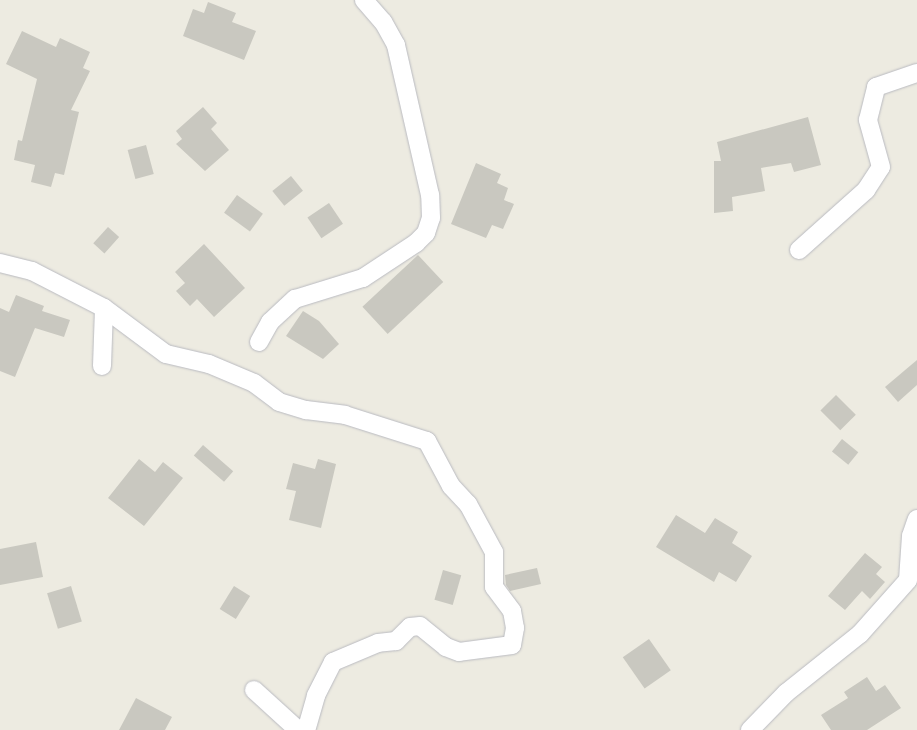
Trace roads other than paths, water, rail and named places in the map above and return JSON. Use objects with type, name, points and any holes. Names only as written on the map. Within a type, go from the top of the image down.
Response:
[{"type":"street","points":[[259,342],[270,322],[295,299],[363,278],[416,243],[426,234],[431,218],[430,195],[396,45],[384,22],[364,0]]},
{"type":"street","points":[[798,250],[866,190],[881,167],[868,120],[876,87],[917,72]]},
{"type":"street","points":[[0,263],[32,271],[104,308],[166,354],[209,364],[254,382],[279,402],[306,410],[345,415],[427,441],[451,486],[468,504],[490,540],[494,552],[494,587],[512,611],[516,628],[512,645],[459,652],[446,647],[420,626],[410,627],[396,641],[378,643],[332,662],[316,696],[306,730]]},
{"type":"street","points":[[102,366],[104,308]]},
{"type":"street","points":[[750,730],[786,693],[860,634],[908,580],[911,536],[917,519]]},
{"type":"street","points":[[254,690],[298,730]]}]
